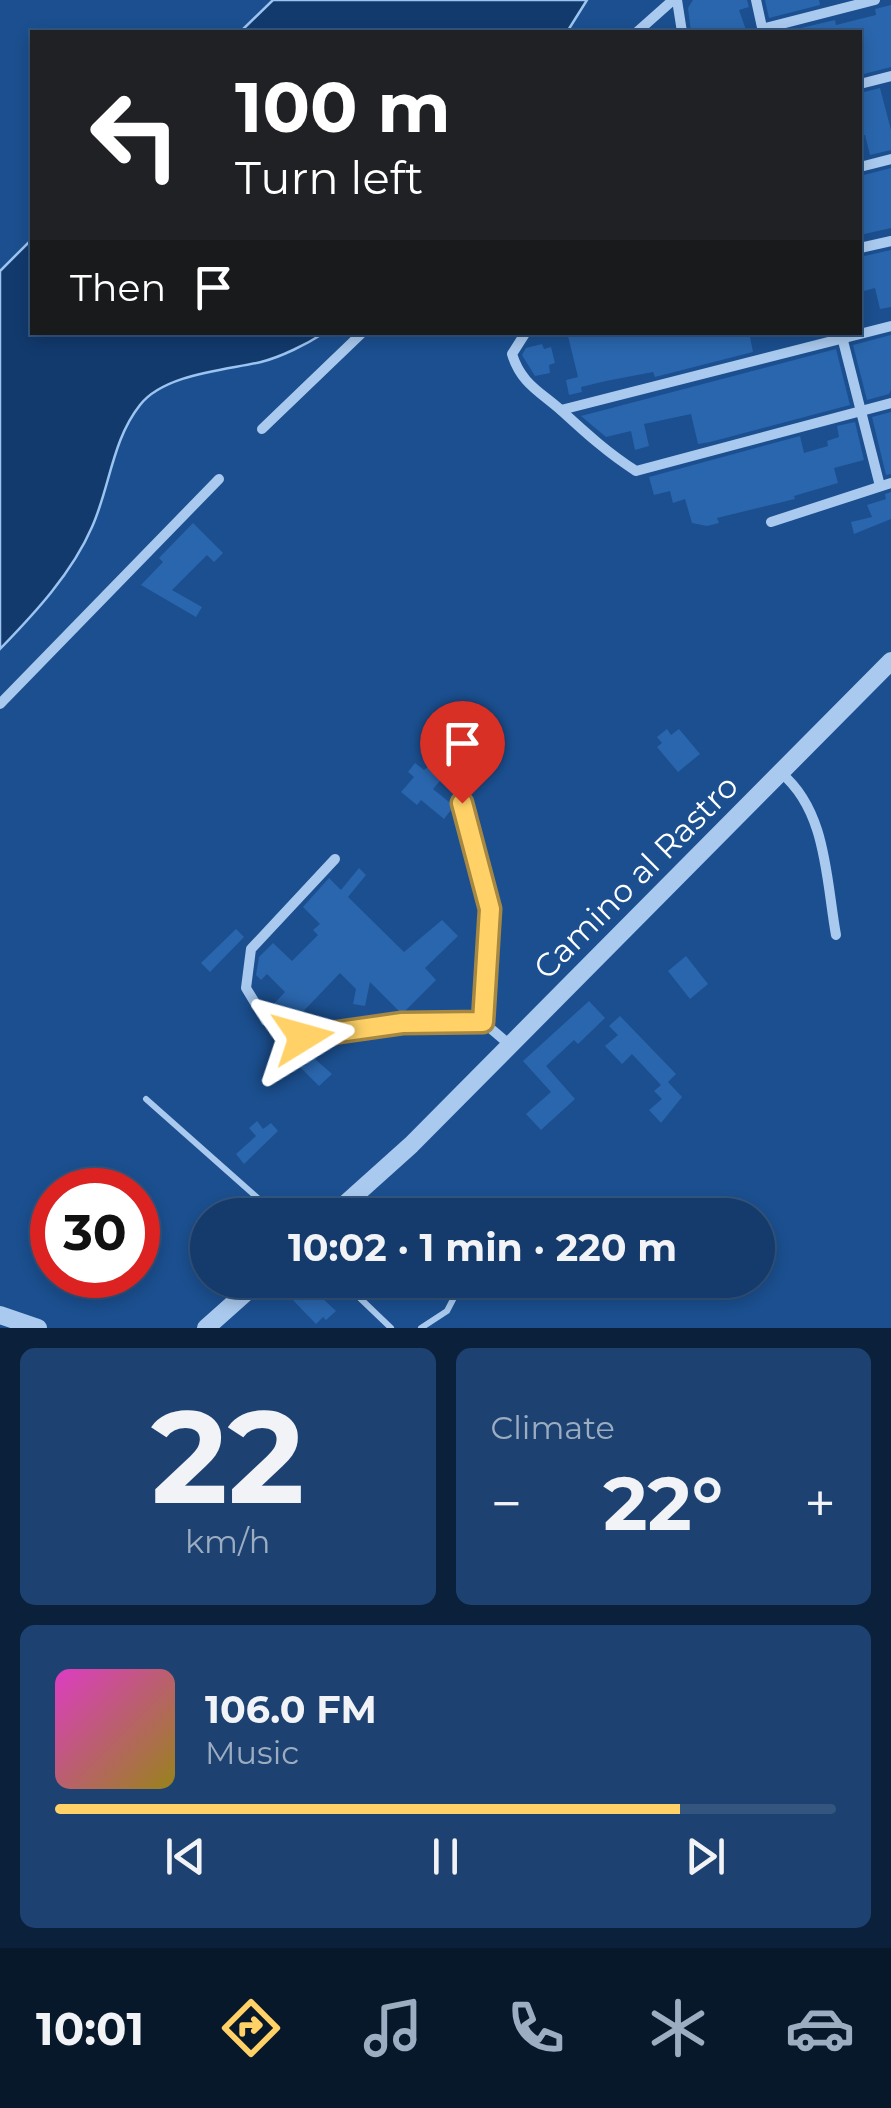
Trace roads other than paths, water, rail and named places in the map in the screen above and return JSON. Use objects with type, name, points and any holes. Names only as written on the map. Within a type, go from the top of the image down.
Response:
[{"type":"street","points":[[639,30],[675,0],[682,30]]},
{"type":"street","points":[[756,0],[762,30]]},
{"type":"street","points":[[766,30],[875,0]]},
{"type":"street","points":[[862,83],[891,76]]},
{"type":"street","points":[[862,166],[891,159]]},
{"type":"street","points":[[862,247],[891,240]]},
{"type":"street","points":[[862,331],[891,326]]},
{"type":"street","points":[[262,429],[359,335]]},
{"type":"street","points":[[524,335],[512,354],[517,371],[530,388],[561,410],[595,444],[636,470],[891,402]]},
{"type":"street","points":[[561,410],[842,335],[861,410],[886,484],[771,522]]},
{"type":"street","points":[[0,704],[219,478]]},
{"type":"street","name":"Camino al Rastro","points":[[351,1198],[410,1146],[891,661]]},
{"type":"street","points":[[781,773],[800,788],[811,807],[836,935]]},
{"type":"street","points":[[462,803],[490,909],[483,1022]]},
{"type":"street","points":[[336,859],[251,949],[246,988],[266,1021],[303,1037],[402,1023],[483,1022],[510,1045]]},
{"type":"street","points":[[206,1328],[240,1298]]},
{"type":"street","points":[[0,1315],[38,1328]]},
{"type":"lane","points":[[146,1098],[258,1198]]},
{"type":"lane","points":[[360,1298],[391,1328]]},
{"type":"lane","points":[[421,1328],[447,1311],[454,1298]]},
{"type":"water","points":[[273,0],[587,0],[568,30],[242,30]]},
{"type":"water","points":[[30,241],[30,335],[321,335],[277,357],[164,386],[140,405],[123,433],[84,544],[39,607],[0,649],[0,271]]}]
